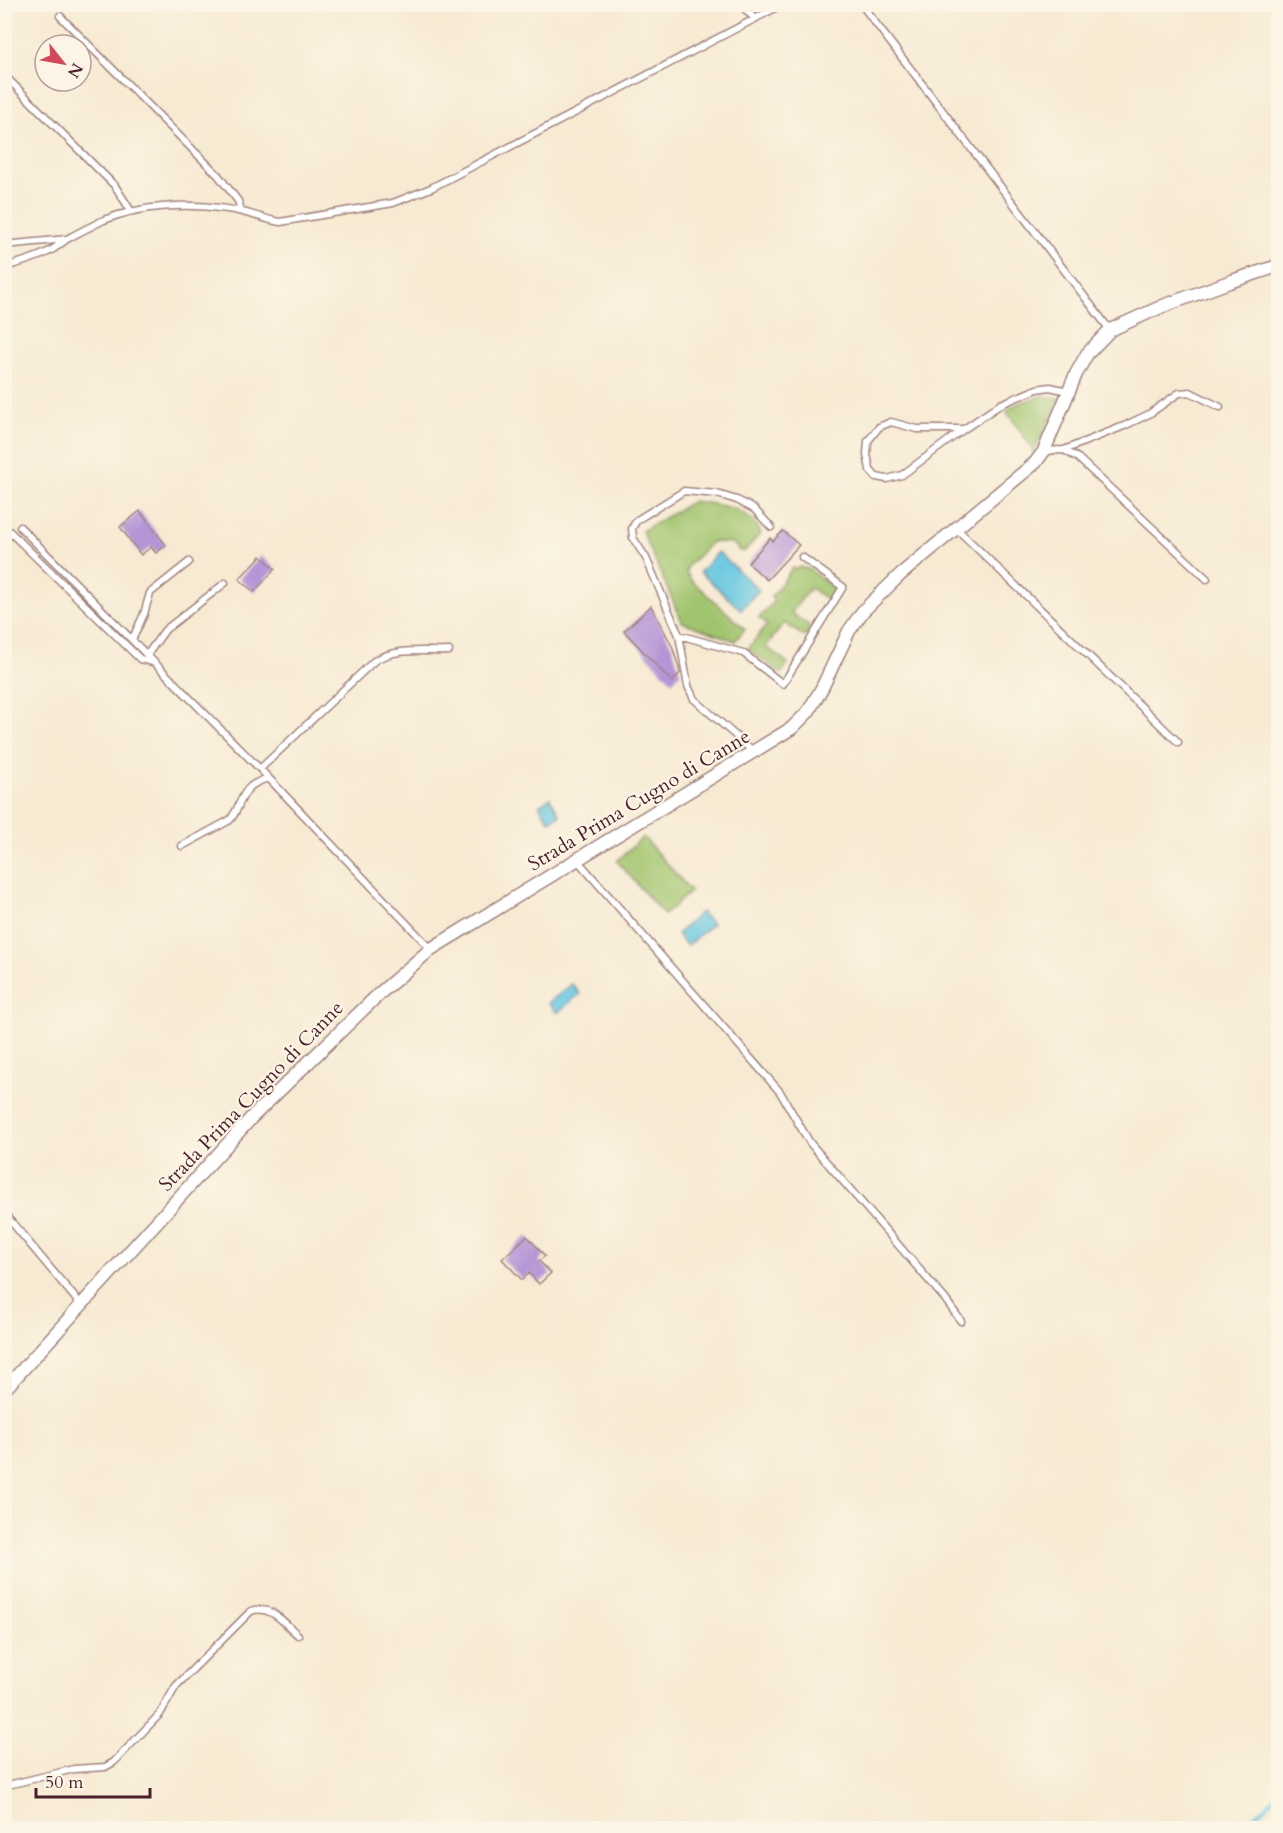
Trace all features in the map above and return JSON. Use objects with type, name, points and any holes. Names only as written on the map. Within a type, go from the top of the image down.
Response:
[{"type":"street","name":"Strada Prima Cugno di Canne","points":[[4,1390],[253,1116],[379,994],[431,949],[792,729],[808,712],[849,631],[862,611],[901,574],[1024,474],[1044,451],[1068,391],[1087,354],[1110,330],[1173,303],[1278,266]]},
{"type":"lane","points":[[740,4],[755,19]]},
{"type":"lane","points":[[4,267],[50,252],[67,239],[104,220],[131,211],[195,206],[241,211],[254,214],[262,219],[280,222],[393,203],[431,188],[783,4]]},
{"type":"lane","points":[[861,4],[1110,330]]},
{"type":"lane","points":[[60,16],[224,183],[238,201],[241,211]]},
{"type":"lane","points":[[4,75],[115,186],[131,211]]},
{"type":"lane","points":[[4,245],[67,239]]},
{"type":"lane","points":[[964,429],[917,429],[891,422],[879,427],[868,441],[867,454],[870,470],[876,477],[887,479],[902,475],[1001,404],[1037,389],[1050,387],[1068,391]]},
{"type":"lane","points":[[1044,451],[1064,450],[1149,414],[1179,393],[1190,392],[1220,407]]},
{"type":"lane","points":[[1064,450],[1078,458],[1207,579]]},
{"type":"lane","points":[[755,753],[694,699],[688,686],[679,635],[646,558],[633,538],[632,528],[637,520],[684,491],[717,494],[737,500],[754,509],[771,527]]},
{"type":"lane","points":[[4,526],[140,659],[155,662]]},
{"type":"lane","points":[[20,527],[260,769],[431,949]]},
{"type":"lane","points":[[957,529],[1178,742]]},
{"type":"lane","points":[[679,635],[743,653],[783,684],[843,587],[802,557]]},
{"type":"lane","points":[[132,640],[144,614],[150,593],[189,562]]},
{"type":"lane","points":[[147,655],[165,630],[225,583]]},
{"type":"lane","points":[[260,769],[383,655],[398,652],[448,651]]},
{"type":"lane","points":[[182,846],[230,820],[251,786],[268,778]]},
{"type":"lane","points":[[578,861],[780,1092],[810,1143],[945,1299],[961,1321]]},
{"type":"lane","points":[[4,1213],[81,1305]]},
{"type":"lane","points":[[4,1786],[74,1769],[105,1767],[114,1762],[160,1714],[176,1686],[251,1611],[260,1608],[270,1611],[298,1635]]},
{"type":"green space","points":[[1042,396],[1060,398],[1033,454],[1032,448],[1006,411],[1019,403]]},
{"type":"green space","points":[[693,501],[732,508],[741,512],[756,524],[761,533],[745,551],[741,551],[732,543],[711,542],[688,566],[686,572],[691,580],[745,629],[735,641],[682,622],[642,531]]},
{"type":"green space","points":[[793,568],[809,569],[835,589],[828,600],[810,588],[791,613],[811,627],[805,637],[784,623],[766,647],[788,663],[781,674],[748,649],[767,624],[759,618],[774,601],[771,597]]},
{"type":"green space","points":[[643,837],[691,891],[664,915],[617,861]]},
{"type":"water","points":[[718,552],[759,590],[741,610],[700,572]]},
{"type":"water","points":[[550,798],[560,815],[549,821],[539,805]]},
{"type":"water","points":[[701,912],[712,924],[687,946],[677,934]]},
{"type":"water","points":[[572,984],[580,994],[557,1013],[548,1003]]},
{"type":"building","points":[[140,511],[166,545],[156,553],[151,547],[141,555],[120,527]]},
{"type":"building","points":[[783,531],[799,545],[767,580],[748,563],[770,538],[773,541]]},
{"type":"building","points":[[261,556],[275,569],[254,592],[239,579]]},
{"type":"building","points":[[651,606],[672,646],[679,668],[680,673],[672,682],[624,631]]},
{"type":"building","points":[[527,1236],[545,1256],[539,1261],[551,1273],[539,1284],[529,1273],[522,1280],[502,1259]]},
{"type":"waterway","points":[[1242,1828],[1278,1795]]}]
